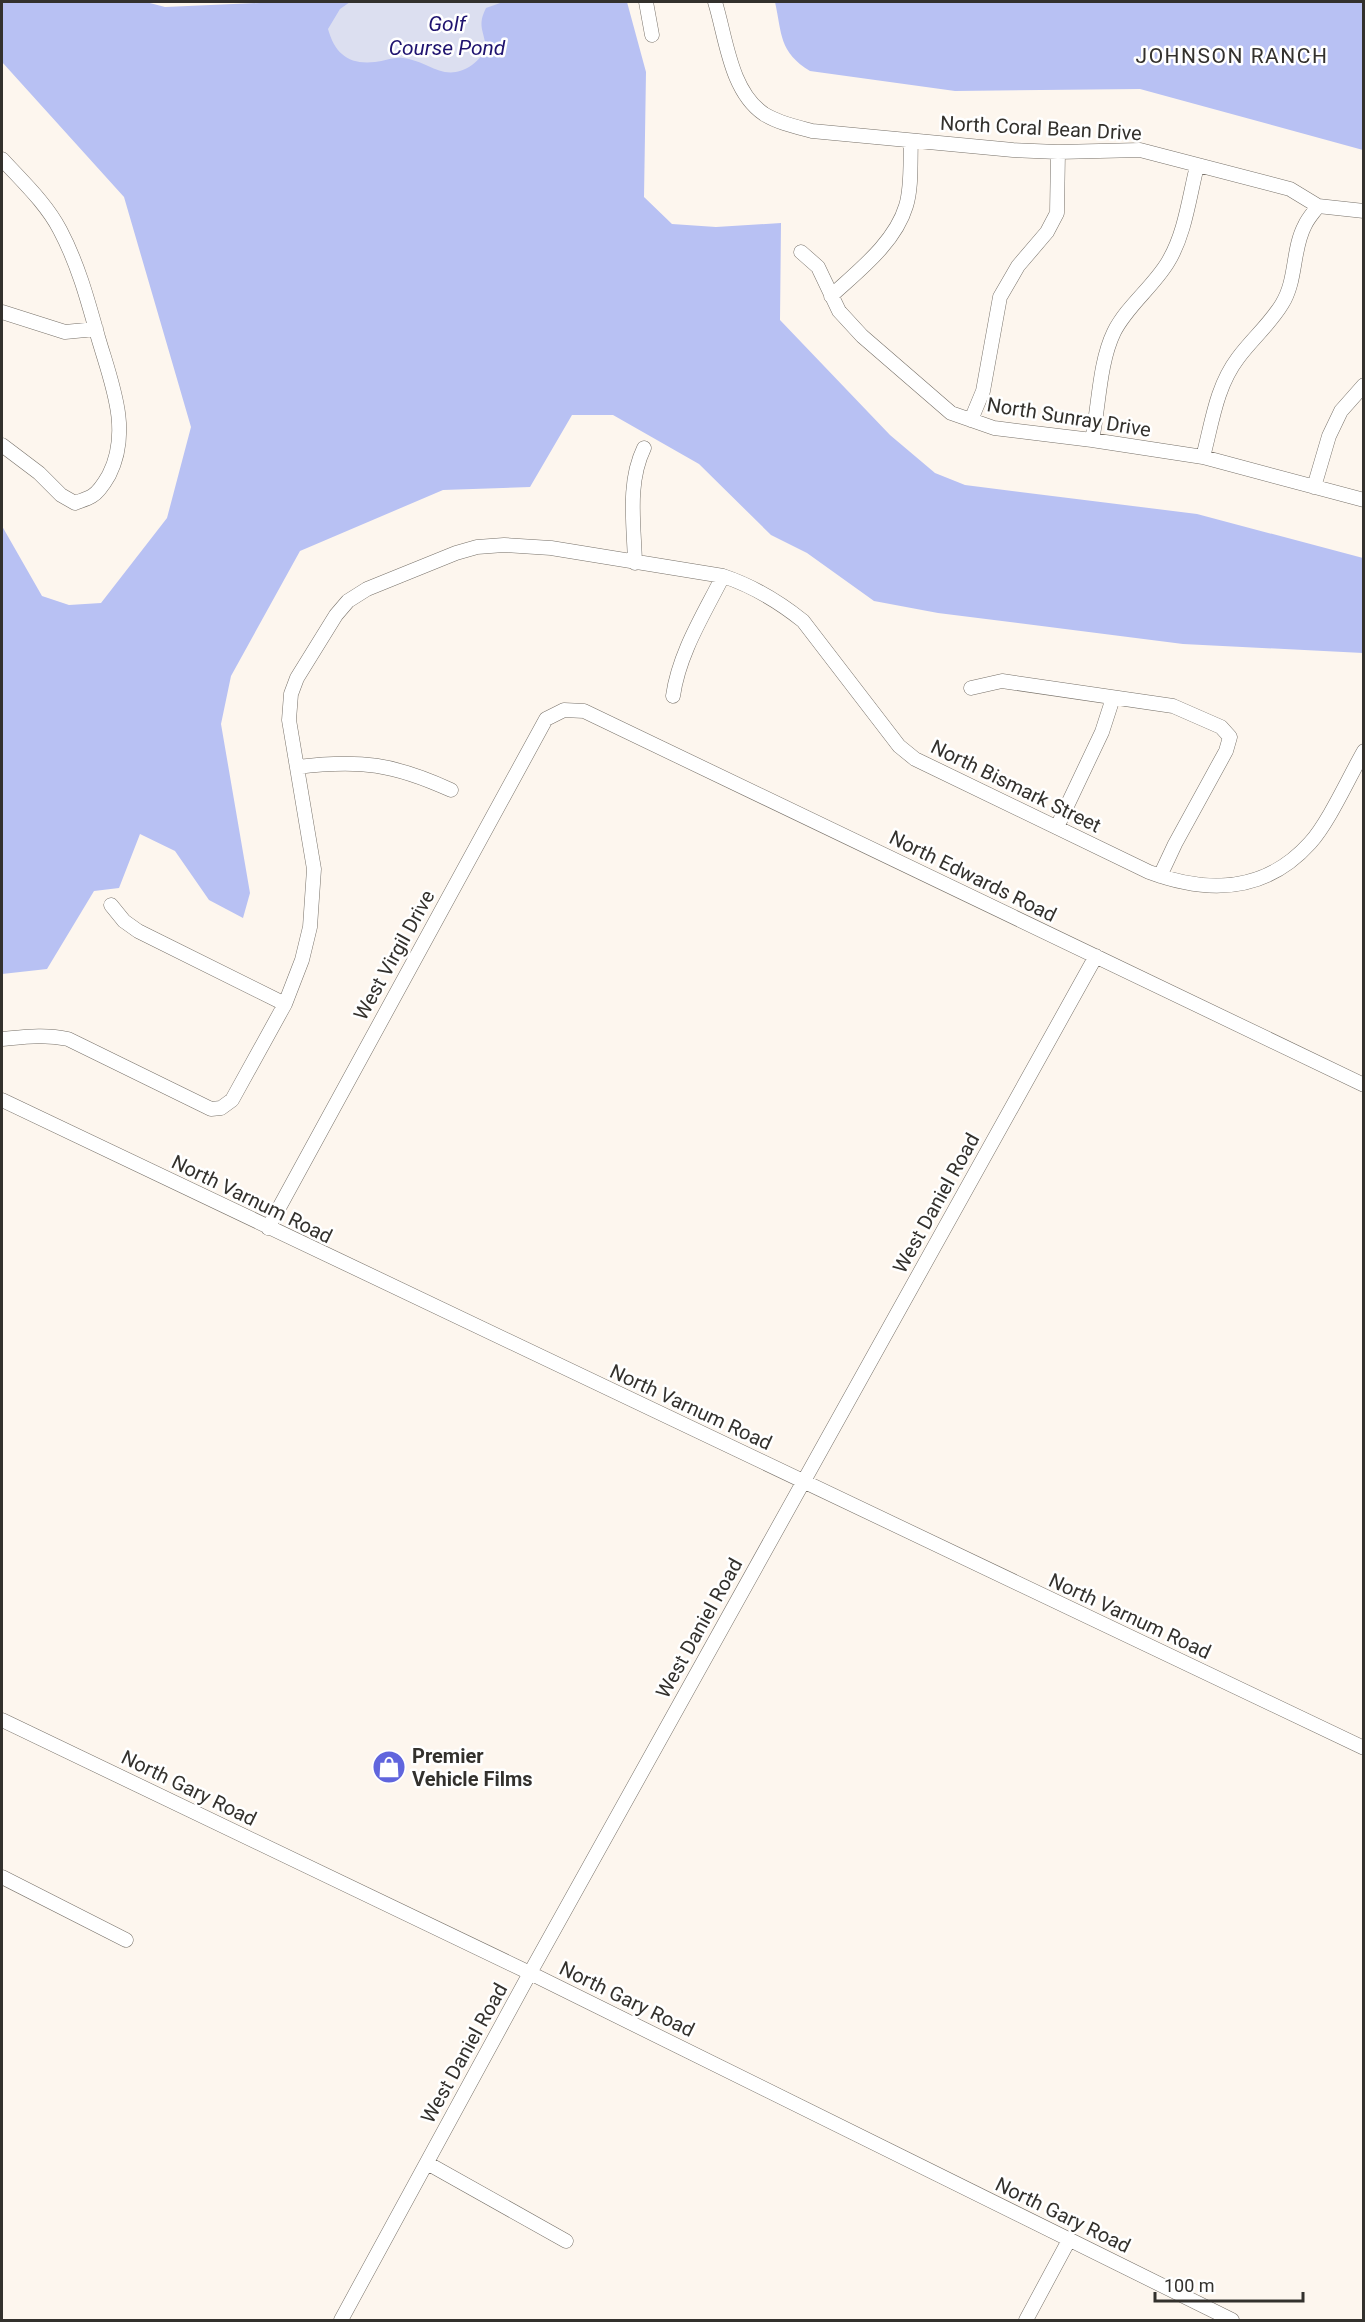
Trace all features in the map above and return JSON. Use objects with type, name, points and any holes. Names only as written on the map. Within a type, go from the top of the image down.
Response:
[{"type":"street","points":[[646,2],[652,35]]},
{"type":"street","name":"North Coral Bean Drive","points":[[715,2],[738,81],[750,100],[764,114],[812,131],[1058,153],[1140,150],[1290,189],[1318,206],[1364,211]]},
{"type":"street","points":[[831,296],[867,263],[900,222],[907,204],[911,141]]},
{"type":"street","points":[[972,420],[983,391],[1000,297],[1018,266],[1047,232],[1057,213],[1058,153]]},
{"type":"street","points":[[2,159],[36,196],[60,229],[83,282],[120,415],[120,438],[115,462],[105,482],[92,496],[75,503],[61,495],[33,468],[2,445]]},
{"type":"street","points":[[1092,440],[1106,354],[1115,331],[1167,263],[1178,242],[1197,166]]},
{"type":"street","points":[[1203,457],[1215,406],[1225,379],[1238,357],[1283,303],[1294,273],[1304,226],[1318,206]]},
{"type":"street","name":"North Sunray Drive","points":[[801,252],[818,267],[839,311],[862,336],[951,413],[994,428],[1203,457],[1364,500]]},
{"type":"street","points":[[2,312],[65,332],[96,329]]},
{"type":"street","points":[[1314,487],[1329,436],[1341,411],[1364,385]]},
{"type":"street","points":[[635,562],[633,481],[644,448]]},
{"type":"street","name":"North Bismark Street","points":[[2,1039],[53,1036],[68,1039],[211,1109],[222,1108],[232,1101],[285,1004],[302,960],[310,927],[314,869],[289,720],[291,694],[297,678],[330,624],[348,601],[367,589],[456,553],[477,548],[504,545],[551,548],[723,576],[754,588],[785,606],[803,621],[899,746],[915,759],[1177,882],[1216,887],[1246,882],[1272,873],[1292,860],[1311,841],[1364,751]]},
{"type":"street","points":[[673,696],[681,659],[723,576]]},
{"type":"street","points":[[971,688],[1002,681],[1173,706],[1221,727],[1230,737],[1226,751],[1174,844],[1160,876]]},
{"type":"street","points":[[1057,827],[1102,732],[1113,698]]},
{"type":"street","name":"North Edwards Road","points":[[564,710],[584,711],[1364,1085]]},
{"type":"street","name":"West Virgil Drive","points":[[268,1228],[546,719],[564,710]]},
{"type":"street","points":[[297,767],[331,763],[362,763],[418,774],[451,790]]},
{"type":"street","points":[[111,905],[124,921],[138,931],[285,1004]]},
{"type":"street","name":"West Daniel Road","points":[[341,2320],[530,1973],[1096,956]]},
{"type":"street","name":"North Varnum Road","points":[[2,1100],[1364,1748]]},
{"type":"street","name":"North Gary Road","points":[[2,1720],[530,1973],[1232,2320]]},
{"type":"street","points":[[2,1877],[126,1940]]},
{"type":"street","points":[[427,2163],[566,2241]]},
{"type":"street","points":[[1026,2320],[1069,2240]]},
{"type":"shaded area","points":[[2,2],[146,2],[165,7],[282,2],[627,2],[646,72],[644,197],[672,224],[716,227],[781,223],[780,320],[890,435],[935,473],[965,485],[1197,514],[1363,558],[1363,653],[1183,644],[938,613],[874,601],[807,553],[771,535],[699,464],[613,415],[572,415],[530,487],[443,490],[300,551],[231,676],[221,724],[250,893],[243,918],[209,900],[175,851],[140,834],[119,888],[94,891],[47,969],[2,974],[2,526],[42,596],[69,605],[101,603],[167,518],[191,427],[124,197],[2,62]]},
{"type":"shaded area","points":[[775,2],[1363,2],[1363,150],[1140,89],[955,91],[810,71],[792,57],[787,49],[781,33]]},
{"type":"water","name":"Golf Course Pond","points":[[350,2],[503,2],[486,8],[483,14],[482,24],[486,48],[482,55],[472,65],[462,70],[445,72],[403,58],[379,62],[358,62],[344,56],[335,45],[328,29],[340,9]]},
{"type":"place","name":"Premier Vehicle Films","points":[[389,1767]]},
{"type":"district","name":"JOHNSON RANCH","points":[[1232,56]]}]
